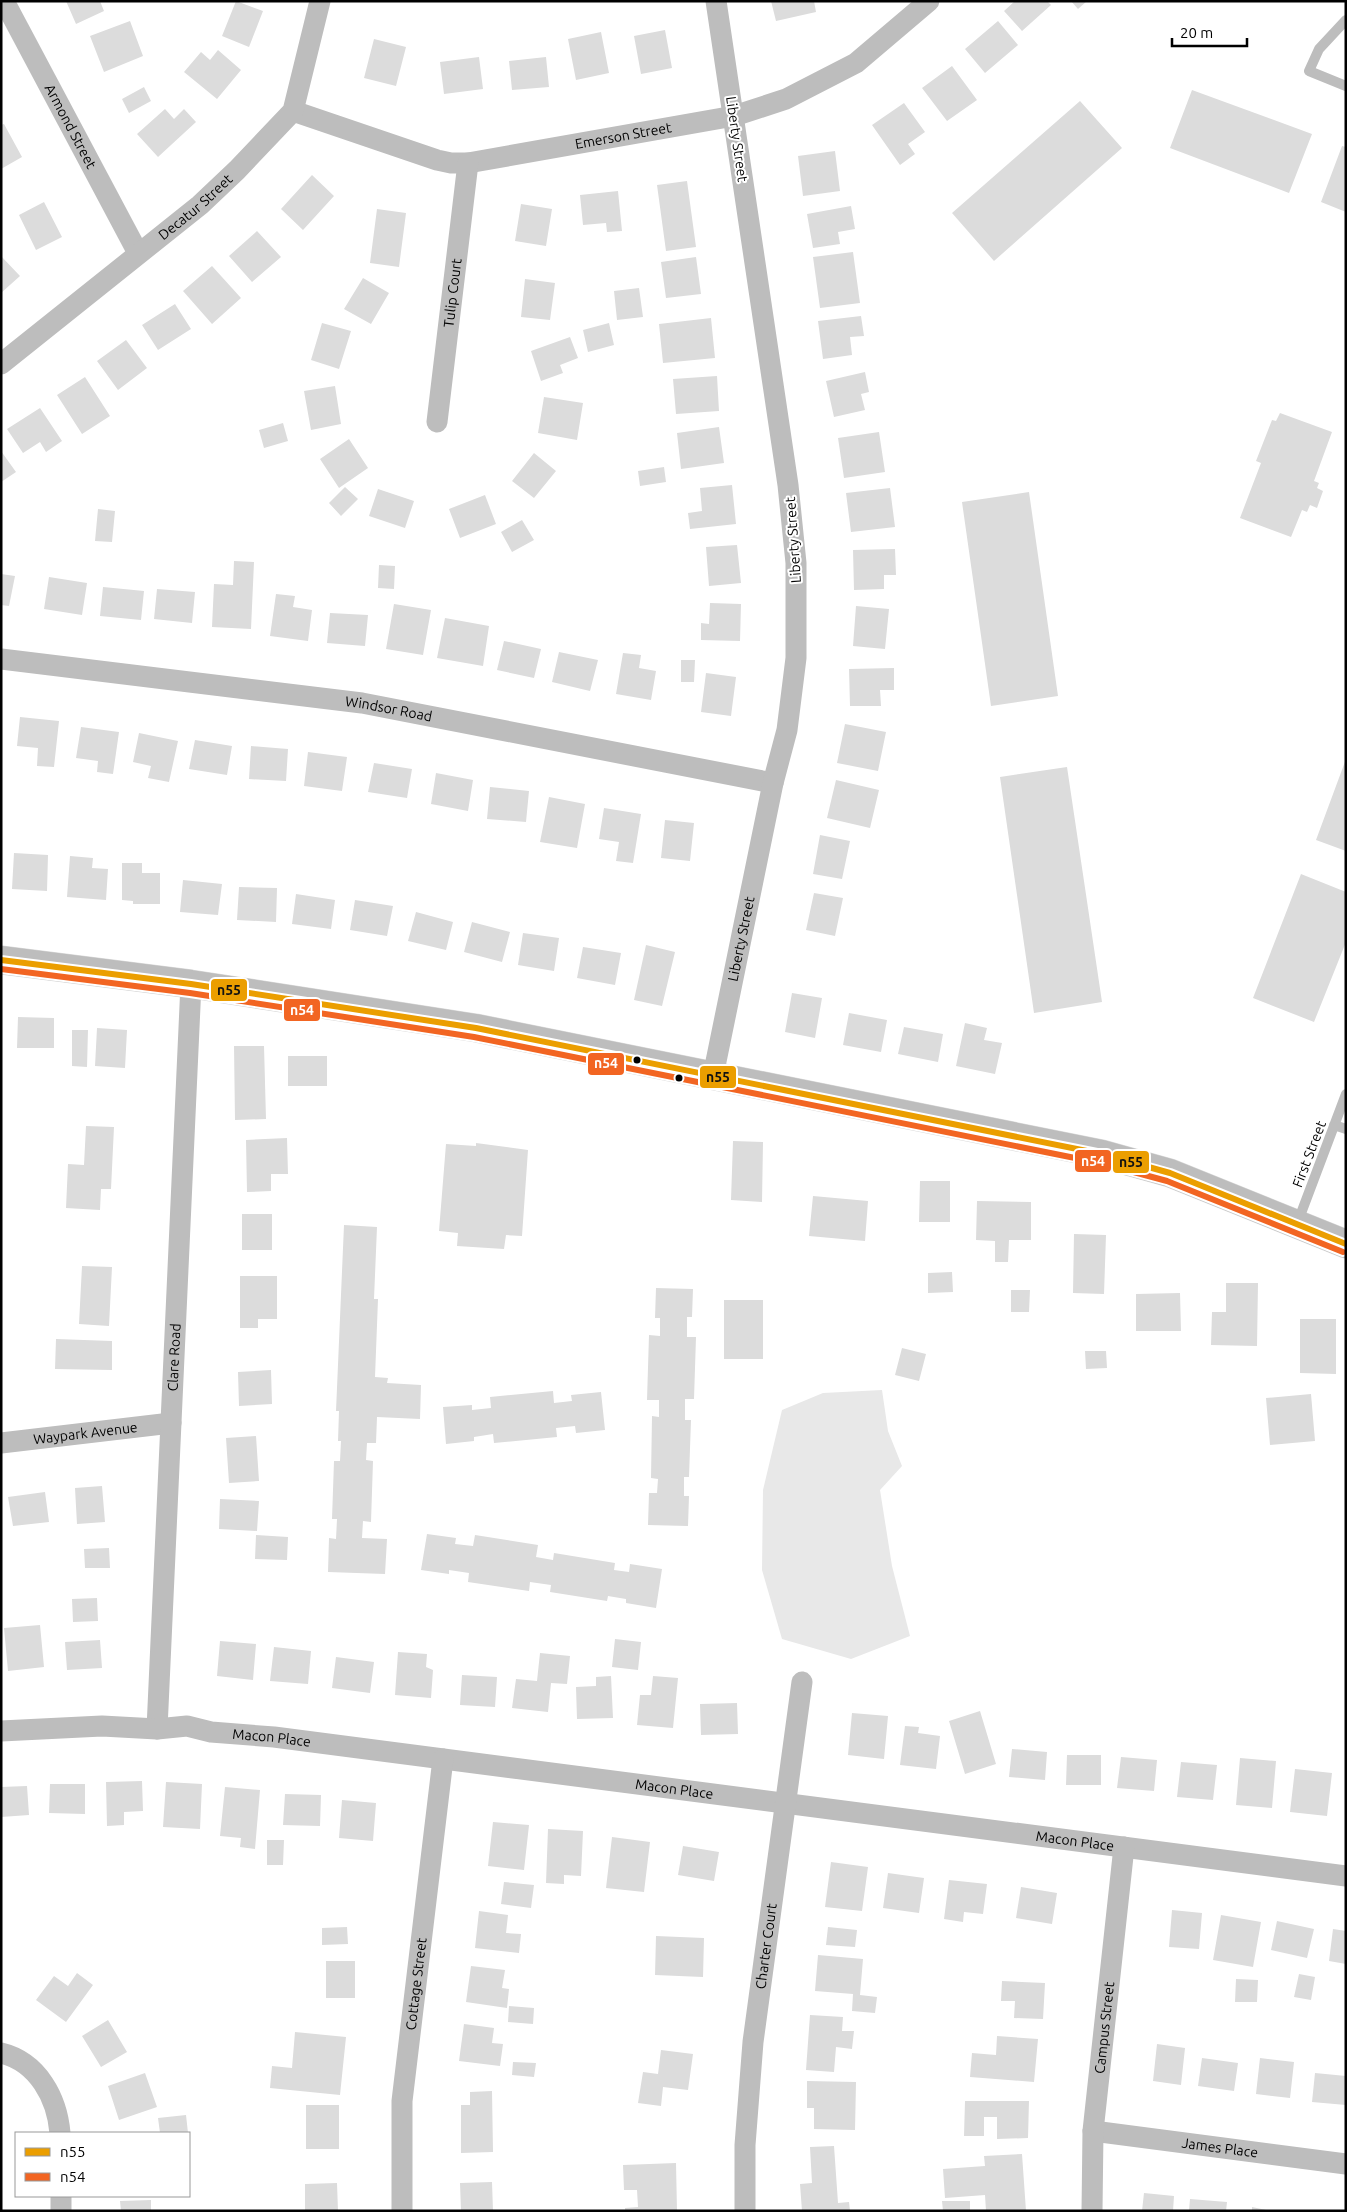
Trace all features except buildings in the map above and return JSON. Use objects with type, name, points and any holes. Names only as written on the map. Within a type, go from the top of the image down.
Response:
[{"type":"main road","points":[[1,960],[191,984],[476,1028],[1102,1154],[1170,1173],[1346,1244]]},
{"type":"street","name":"Armond Street","points":[[4,1],[138,253]]},
{"type":"street","name":"Decatur Street","points":[[1,364],[200,205],[237,170],[293,111],[320,1]]},
{"type":"street","name":"Liberty Street","points":[[713,1076],[773,783],[787,730],[796,658],[796,563],[788,485],[716,1]]},
{"type":"street","name":"Emerson Street","points":[[293,111],[437,160],[451,163],[468,163],[734,116],[786,99],[856,63],[930,1]]},
{"type":"street","name":"Tulip Court","points":[[437,422],[468,163]]},
{"type":"street","name":"Windsor Road","points":[[1,659],[362,703],[773,783]]},
{"type":"street","name":"Clare Road","points":[[158,1728],[170,1423],[191,984]]},
{"type":"street","name":"Waypark Avenue","points":[[1,1443],[170,1423]]},
{"type":"street","name":"Charter Court","points":[[745,2211],[745,2145],[753,2042],[802,1682]]},
{"type":"street","name":"Macon Place","points":[[1,1731],[102,1726],[158,1728],[186,1726],[211,1732],[274,1737],[1346,1876]]},
{"type":"street","name":"Cottage Street","points":[[402,2211],[402,2101],[443,1760]]},
{"type":"street","name":"Campus Street","points":[[1092,2211],[1093,2130],[1124,1846]]},
{"type":"street","points":[[1,2052],[26,2065],[40,2078],[52,2097],[59,2118],[60,2132]]},
{"type":"street","name":"James Place","points":[[1093,2130],[1346,2164]]},
{"type":"street","points":[[61,2197],[61,2211]]},
{"type":"lane","points":[[1346,20],[1319,49],[1309,72],[1346,86]]},
{"type":"lane","name":"First Street","points":[[1297,1224],[1346,1094]]},
{"type":"lane","points":[[1334,1125],[1346,1130]]},
{"type":"shaded area","points":[[882,1390],[888,1431],[902,1466],[880,1490],[892,1566],[910,1636],[851,1659],[782,1639],[762,1570],[763,1490],[782,1410],[823,1393]]},
{"type":"transit line","name":"n55","points":[[1,960],[191,984],[476,1028],[1102,1154],[1170,1173],[1346,1244]]},
{"type":"transit line","name":"n54","points":[[1,969],[190,993],[474,1037],[1100,1163],[1167,1181],[1343,1252]]}]
